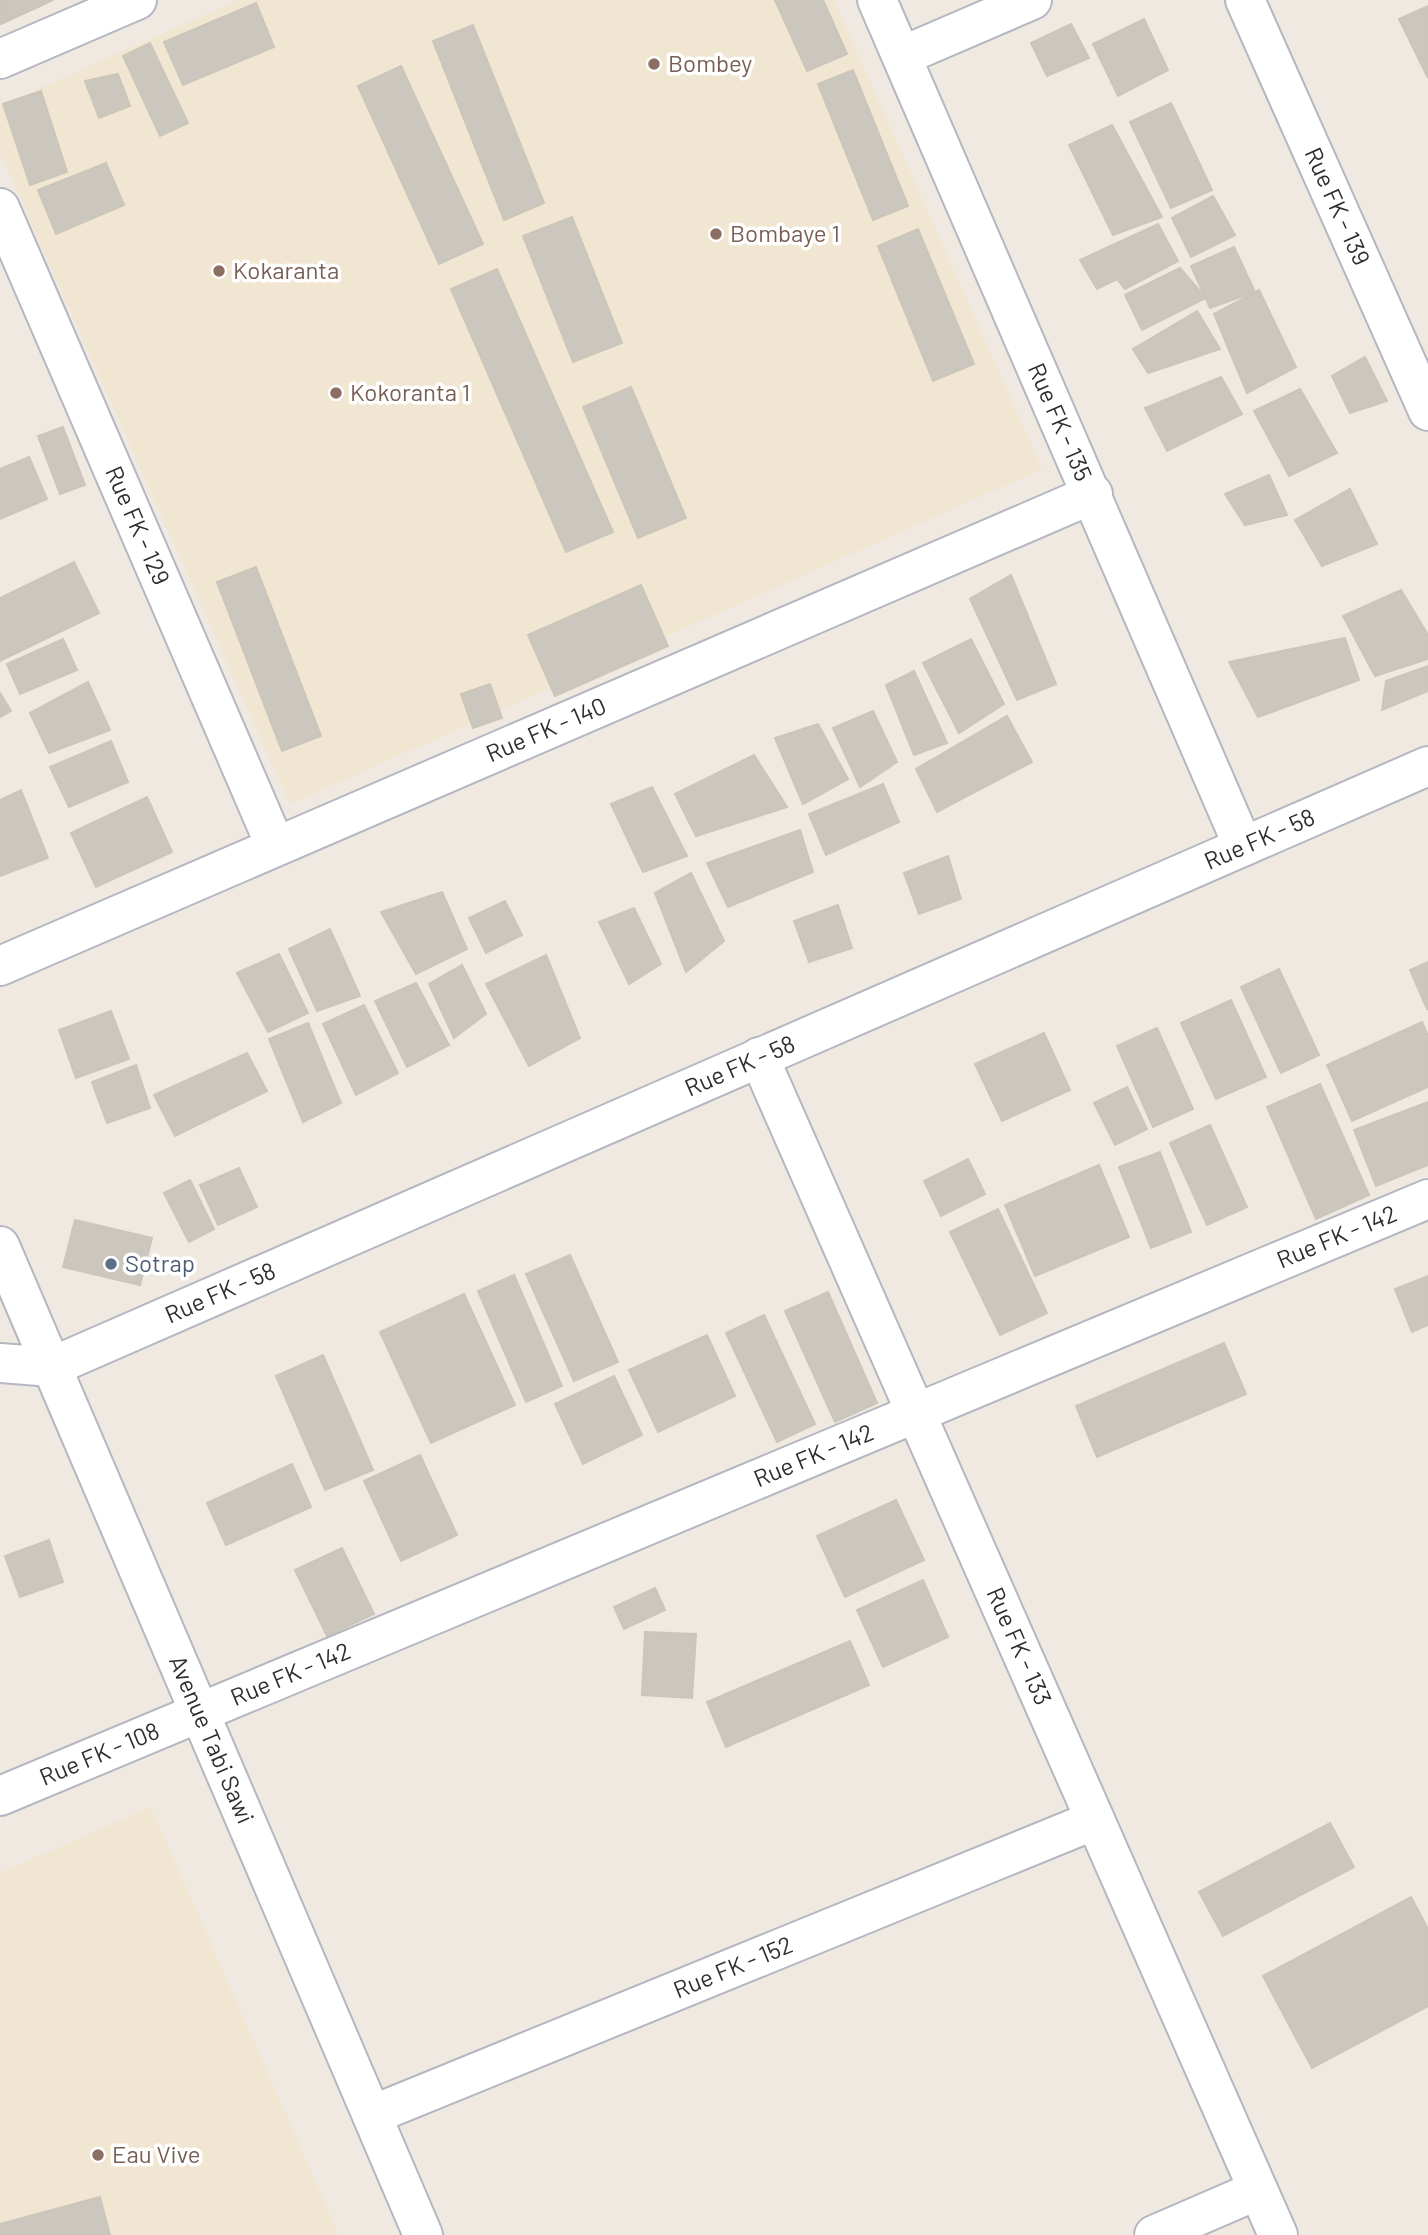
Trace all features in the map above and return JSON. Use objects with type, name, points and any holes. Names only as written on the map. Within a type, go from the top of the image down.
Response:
[{"type":"street","points":[[0,59],[137,0]]},
{"type":"street","name":"Rue FK - 135","points":[[877,0],[1243,846]]},
{"type":"street","points":[[902,56],[1032,0]]},
{"type":"street","name":"Rue FK - 139","points":[[1245,0],[1428,411]]},
{"type":"street","name":"Rue FK - 129","points":[[0,208],[275,845]]},
{"type":"street","name":"Rue FK - 140","points":[[0,967],[275,845],[1093,494]]},
{"type":"street","name":"Rue FK - 58","points":[[51,1367],[1428,766]]},
{"type":"street","name":"Rue FK - 133","points":[[759,1057],[1278,2235]]},
{"type":"street","name":"Rue FK - 142","points":[[200,1713],[1428,1199]]},
{"type":"street","name":"Avenue Tabi Sawi","points":[[0,1246],[423,2235]]},
{"type":"street","points":[[0,1363],[51,1367]]},
{"type":"street","name":"Rue FK - 108","points":[[0,1796],[200,1713]]},
{"type":"street","name":"Rue FK - 152","points":[[372,2115],[1095,1820]]},
{"type":"street","points":[[1154,2235],[1258,2190]]},
{"type":"shaded area","points":[[238,0],[834,0],[1042,469],[290,804],[0,153],[0,106]]},
{"type":"shaded area","points":[[151,1807],[339,2235],[0,2235],[0,1873]]},
{"type":"building","points":[[0,0],[53,0],[1,24]]},
{"type":"building","points":[[775,0],[823,0],[847,54],[807,71]]},
{"type":"building","points":[[256,3],[274,47],[183,85],[164,42]]},
{"type":"building","points":[[1428,6],[1428,78],[1399,19]]},
{"type":"building","points":[[1144,19],[1168,70],[1118,96],[1093,44]]},
{"type":"building","points":[[1071,24],[1089,58],[1047,76],[1031,43]]},
{"type":"building","points":[[473,25],[544,203],[504,220],[433,41]]},
{"type":"building","points":[[150,43],[188,123],[160,136],[123,56]]},
{"type":"building","points":[[401,66],[483,244],[439,264],[358,86]]},
{"type":"building","points":[[853,70],[908,206],[873,220],[818,84]]},
{"type":"building","points":[[118,74],[130,106],[99,118],[85,81]]},
{"type":"building","points":[[41,91],[67,172],[30,185],[3,104]]},
{"type":"building","points":[[1171,103],[1212,190],[1171,208],[1130,122]]},
{"type":"building","points":[[1112,125],[1162,217],[1113,235],[1069,145]]},
{"type":"building","points":[[106,163],[124,205],[56,234],[38,190]]},
{"type":"building","points":[[1213,196],[1235,235],[1191,257],[1172,218]]},
{"type":"building","points":[[572,217],[622,343],[573,362],[523,236]]},
{"type":"building","points":[[1158,224],[1178,261],[1125,289],[1117,279],[1097,289],[1080,260]]},
{"type":"building","points":[[918,229],[974,364],[933,381],[878,246]]},
{"type":"building","points":[[1234,247],[1255,292],[1210,308],[1191,266]]},
{"type":"building","points":[[1180,268],[1206,298],[1142,330],[1125,295]]},
{"type":"building","points":[[497,269],[613,532],[566,552],[451,289]]},
{"type":"building","points":[[1259,290],[1296,367],[1247,393],[1214,314]]},
{"type":"building","points":[[1197,311],[1220,349],[1148,373],[1133,349]]},
{"type":"building","points":[[1365,357],[1387,401],[1350,413],[1332,376]]},
{"type":"building","points":[[1221,377],[1242,414],[1167,451],[1145,408]]},
{"type":"building","points":[[631,387],[686,518],[638,538],[583,407]]},
{"type":"building","points":[[1300,389],[1337,453],[1289,476],[1254,411]]},
{"type":"building","points":[[63,427],[85,485],[60,494],[38,436]]},
{"type":"building","points":[[29,457],[47,499],[0,519],[0,469]]},
{"type":"building","points":[[1269,475],[1287,515],[1245,525],[1225,494]]},
{"type":"building","points":[[1350,489],[1377,544],[1322,566],[1295,520]]},
{"type":"building","points":[[74,562],[99,613],[0,661],[0,598]]},
{"type":"building","points":[[256,567],[321,736],[282,751],[217,582]]},
{"type":"building","points":[[1011,575],[1056,684],[1017,700],[970,599]]},
{"type":"building","points":[[641,585],[668,646],[555,696],[528,635]]},
{"type":"building","points":[[1401,590],[1428,635],[1428,659],[1375,676],[1343,616]]},
{"type":"building","points":[[1345,638],[1359,680],[1258,717],[1229,662]]},
{"type":"building","points":[[63,639],[77,670],[20,694],[7,664]]},
{"type":"building","points":[[971,639],[1004,704],[959,733],[923,663]]},
{"type":"building","points":[[1428,666],[1428,691],[1382,710],[1386,681]]},
{"type":"building","points":[[914,671],[947,743],[914,755],[886,685]]},
{"type":"building","points":[[88,682],[110,730],[49,753],[30,713]]},
{"type":"building","points":[[490,684],[502,718],[473,728],[461,694]]},
{"type":"building","points":[[0,693],[11,711],[0,717]]},
{"type":"building","points":[[873,711],[897,762],[860,787],[833,728]]},
{"type":"building","points":[[1007,716],[1032,762],[937,812],[916,769]]},
{"type":"building","points":[[818,724],[848,779],[803,804],[775,738]]},
{"type":"building","points":[[111,741],[128,782],[69,807],[50,767]]},
{"type":"building","points":[[754,755],[787,807],[696,836],[675,794]]},
{"type":"building","points":[[883,784],[899,822],[826,855],[809,814]]},
{"type":"building","points":[[652,787],[687,856],[643,872],[611,804]]},
{"type":"building","points":[[21,790],[48,858],[0,876],[0,800]]},
{"type":"building","points":[[147,797],[172,852],[96,887],[71,833]]},
{"type":"building","points":[[800,830],[813,872],[728,907],[707,863]]},
{"type":"building","points":[[948,856],[961,899],[919,914],[904,873]]},
{"type":"building","points":[[691,873],[724,941],[686,972],[655,893]]},
{"type":"building","points":[[442,892],[467,949],[416,974],[381,912]]},
{"type":"building","points":[[505,901],[522,935],[486,953],[469,918]]},
{"type":"building","points":[[838,905],[852,948],[809,962],[794,921]]},
{"type":"building","points":[[634,908],[661,964],[629,984],[599,922]]},
{"type":"building","points":[[330,929],[360,996],[317,1011],[289,949]]},
{"type":"building","points":[[279,954],[308,1013],[268,1032],[237,973]]},
{"type":"building","points":[[546,955],[580,1038],[529,1066],[486,984]]},
{"type":"building","points":[[1428,962],[1428,1009],[1427,1009],[1410,970]]},
{"type":"building","points":[[462,965],[486,1014],[454,1038],[429,984]]},
{"type":"building","points":[[1279,969],[1319,1055],[1281,1073],[1241,987]]},
{"type":"building","points":[[416,983],[449,1045],[407,1067],[375,1001]]},
{"type":"building","points":[[1231,1000],[1266,1077],[1216,1099],[1181,1023]]},
{"type":"building","points":[[364,1005],[398,1073],[356,1095],[323,1024]]},
{"type":"building","points":[[111,1011],[129,1059],[76,1078],[59,1030]]},
{"type":"building","points":[[1422,1022],[1428,1036],[1428,1087],[1352,1121],[1327,1065]]},
{"type":"building","points":[[308,1023],[341,1103],[303,1122],[269,1039]]},
{"type":"building","points":[[1157,1028],[1193,1109],[1153,1127],[1117,1046]]},
{"type":"building","points":[[1044,1033],[1070,1090],[1002,1121],[975,1064]]},
{"type":"building","points":[[247,1053],[267,1091],[175,1136],[154,1095]]},
{"type":"building","points":[[136,1065],[150,1108],[107,1123],[92,1082]]},
{"type":"building","points":[[1320,1084],[1369,1195],[1316,1219],[1267,1107]]},
{"type":"building","points":[[1127,1087],[1147,1129],[1115,1145],[1094,1103]]},
{"type":"building","points":[[1428,1102],[1428,1165],[1376,1186],[1354,1130]]},
{"type":"building","points":[[1210,1125],[1247,1207],[1207,1225],[1170,1143]]},
{"type":"building","points":[[1160,1152],[1191,1232],[1151,1248],[1119,1167]]},
{"type":"building","points":[[968,1159],[985,1194],[941,1216],[924,1181]]},
{"type":"building","points":[[1099,1165],[1129,1237],[1035,1276],[1005,1205]]},
{"type":"building","points":[[239,1168],[257,1207],[218,1225],[200,1185]]},
{"type":"building","points":[[190,1180],[214,1229],[189,1242],[164,1193]]},
{"type":"building","points":[[998,1209],[1047,1313],[1000,1335],[950,1232]]},
{"type":"building","points":[[75,1220],[152,1238],[140,1285],[63,1267]]},
{"type":"building","points":[[570,1255],[618,1362],[574,1381],[526,1274]]},
{"type":"building","points":[[514,1275],[562,1386],[526,1402],[478,1291]]},
{"type":"building","points":[[1428,1276],[1428,1325],[1412,1332],[1395,1289]]},
{"type":"building","points":[[828,1292],[877,1403],[835,1422],[785,1311]]},
{"type":"building","points":[[464,1294],[515,1405],[431,1443],[380,1332]]},
{"type":"building","points":[[764,1315],[815,1424],[777,1442],[726,1333]]},
{"type":"building","points":[[707,1335],[735,1396],[658,1432],[629,1370]]},
{"type":"building","points":[[1224,1343],[1246,1394],[1097,1457],[1076,1406]]},
{"type":"building","points":[[323,1355],[373,1470],[325,1490],[276,1376]]},
{"type":"building","points":[[614,1376],[642,1435],[583,1464],[555,1404]]},
{"type":"building","points":[[420,1455],[457,1535],[401,1561],[364,1481]]},
{"type":"building","points":[[292,1464],[311,1507],[226,1545],[207,1503]]},
{"type":"building","points":[[896,1500],[924,1560],[845,1597],[817,1536]]},
{"type":"building","points":[[49,1540],[63,1582],[20,1597],[5,1556]]},
{"type":"building","points":[[342,1548],[374,1614],[327,1636],[295,1570]]},
{"type":"building","points":[[923,1580],[948,1637],[883,1667],[857,1610]]},
{"type":"building","points":[[655,1588],[665,1610],[624,1629],[614,1607]]},
{"type":"building","points":[[645,1632],[696,1634],[692,1698],[642,1695]]},
{"type":"building","points":[[850,1641],[869,1685],[726,1747],[707,1702]]},
{"type":"building","points":[[1330,1823],[1354,1867],[1223,1936],[1199,1892]]},
{"type":"building","points":[[1411,1897],[1428,1929],[1428,2006],[1312,2068],[1263,1976]]},
{"type":"building","points":[[100,2197],[110,2235],[0,2235],[0,2224]]},
{"type":"place","name":"Bombey","points":[[654,64]]},
{"type":"place","name":"Bombaye 1","points":[[716,234]]},
{"type":"place","name":"Kokaranta","points":[[219,271]]},
{"type":"place","name":"Kokoranta 1","points":[[336,393]]},
{"type":"place","name":"Sotrap","points":[[111,1264]]},
{"type":"place","name":"Eau Vive","points":[[98,2155]]}]
